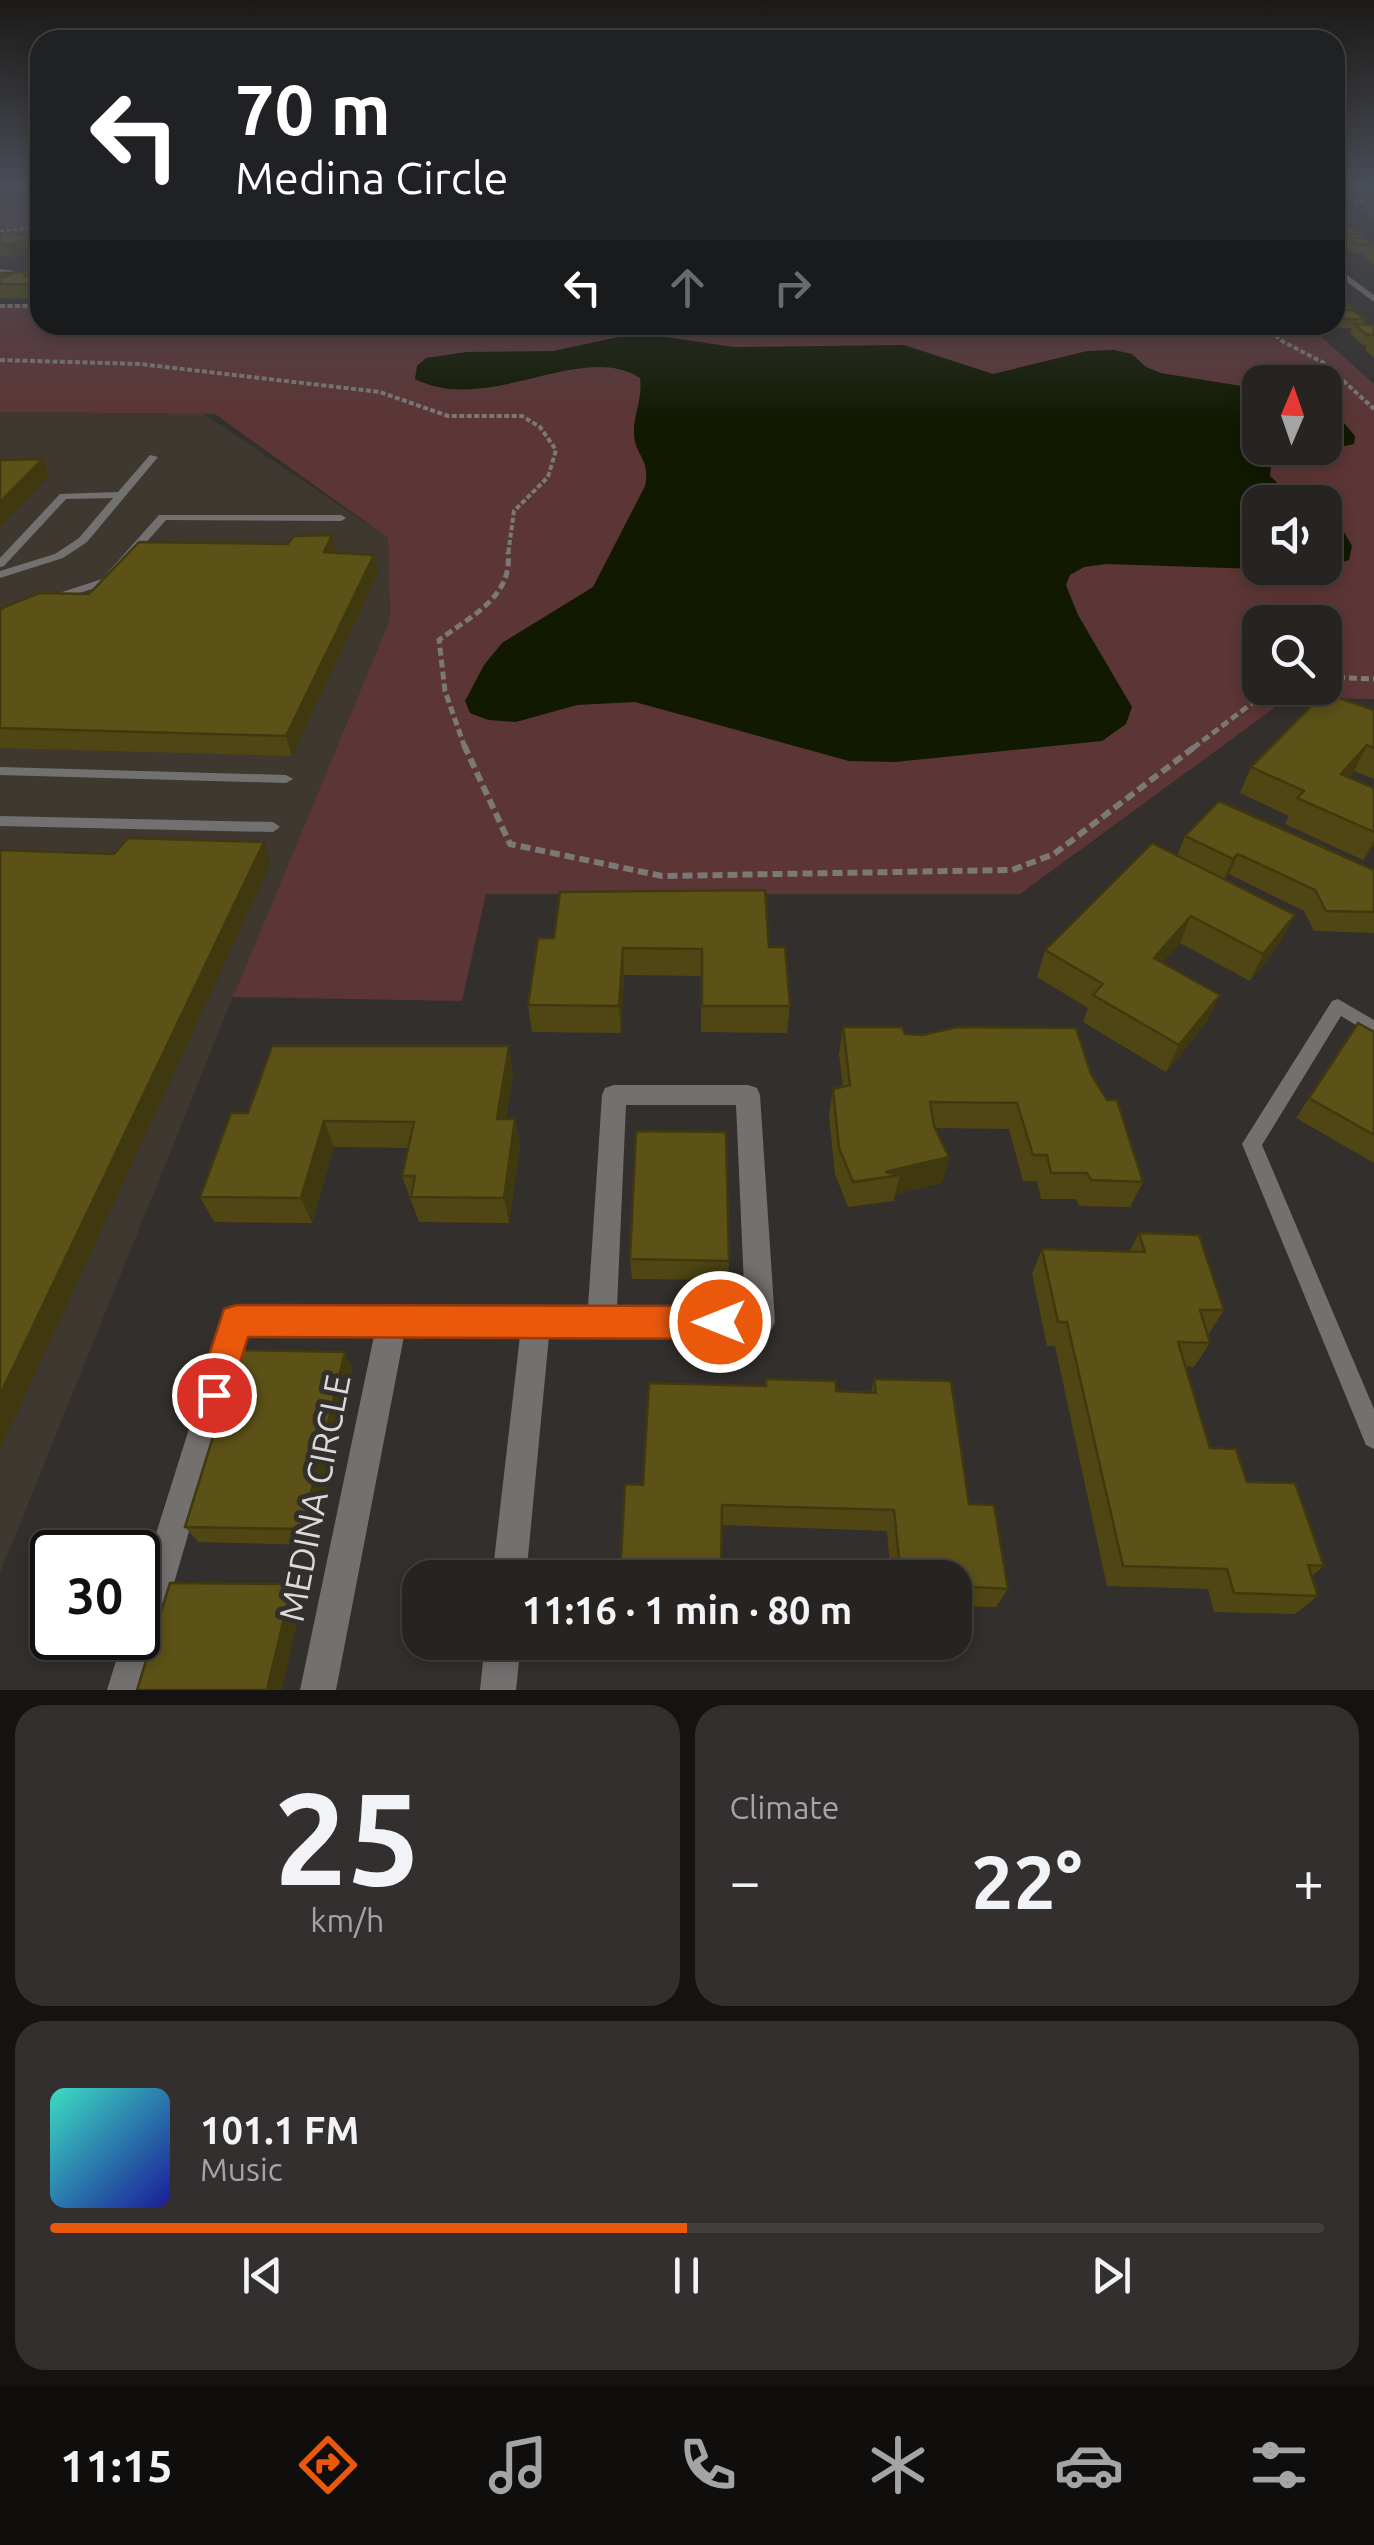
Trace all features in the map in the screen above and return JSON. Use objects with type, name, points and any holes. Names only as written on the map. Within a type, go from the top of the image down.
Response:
[{"type":"street","points":[[0,272],[30,276]]},
{"type":"street","points":[[1345,276],[1374,298]]},
{"type":"street","points":[[125,1690],[236,1321],[602,1323],[760,1322],[748,1095],[614,1096],[602,1323]]},
{"type":"street","name":"MEDINA CIRCLE","points":[[318,1690],[392,1321]]},
{"type":"street","points":[[512,1560],[536,1322]]},
{"type":"street","points":[[498,1690],[501,1660]]},
{"type":"lane","points":[[1,570],[59,556],[83,540],[153,457]]},
{"type":"lane","points":[[1,570],[63,496],[121,495]]},
{"type":"lane","points":[[36,605],[106,580],[163,517],[341,518]]},
{"type":"lane","points":[[0,771],[286,779]]},
{"type":"lane","points":[[0,821],[274,827]]},
{"type":"lane","points":[[1374,1029],[1338,1006],[1252,1144],[1374,1437]]},
{"type":"path","points":[[0,306],[30,306]]},
{"type":"path","points":[[1275,335],[1324,362],[1374,409]]},
{"type":"path","points":[[0,360],[140,364],[380,392],[448,416],[522,416],[540,428],[556,450],[548,478],[514,511],[507,543],[510,570],[499,596],[439,640],[438,654],[456,728],[510,844],[662,876],[1012,870],[1054,854],[1250,705]]},
{"type":"path","points":[[1342,678],[1374,679]]},
{"type":"shaded area","points":[[0,304],[30,304],[30,335],[1319,335],[1374,384],[1374,699],[1342,699],[1342,605],[1242,605],[1242,705],[1278,705],[1020,894],[486,894],[462,1001],[233,997],[390,619],[388,538],[215,414],[0,412]]},
{"type":"shaded area","points":[[628,335],[734,347],[904,345],[993,374],[1087,351],[1114,350],[1132,354],[1146,367],[1161,373],[1242,386],[1242,465],[1276,465],[1271,467],[1270,476],[1280,485],[1242,485],[1242,569],[1106,564],[1084,567],[1070,575],[1066,585],[1078,615],[1132,707],[1126,724],[1102,741],[895,762],[849,761],[635,702],[577,705],[516,722],[488,720],[470,713],[465,701],[484,665],[502,643],[593,587],[645,486],[646,470],[634,434],[640,378],[616,369],[590,367],[473,389],[443,388],[415,379],[417,366],[426,358],[467,352],[553,351]]},
{"type":"shaded area","points":[[0,412],[204,414],[388,538],[390,619],[0,1573]]},
{"type":"shaded area","points":[[1342,421],[1355,436],[1354,444],[1342,446]]},
{"type":"shaded area","points":[[1342,529],[1352,546],[1349,560],[1342,562]]},
{"type":"building","points":[[14,272],[30,273],[23,277],[30,275],[30,285],[0,284],[0,273],[8,273],[2,277]]},
{"type":"building","points":[[1345,310],[1352,310],[1365,319],[1345,319]]},
{"type":"building","points":[[1354,324],[1374,325],[1374,335],[1367,335]]},
{"type":"building","points":[[43,459],[0,502],[0,460]]},
{"type":"building","points":[[332,535],[324,552],[374,555],[286,736],[0,728],[2,608],[39,593],[89,594],[139,542],[288,544],[294,536]]},
{"type":"building","points":[[1342,699],[1374,710],[1374,748],[1367,745],[1341,774],[1374,788],[1374,832],[1297,798],[1304,791],[1251,767],[1312,705],[1342,705]]},
{"type":"building","points":[[1219,801],[1374,870],[1374,912],[1326,911],[1315,890],[1238,854],[1233,859],[1185,836]]},
{"type":"building","points":[[128,838],[264,842],[0,1395],[0,850],[114,854]]},
{"type":"building","points":[[1152,843],[1295,915],[1263,954],[1191,916],[1154,958],[1220,995],[1179,1045],[1093,995],[1103,984],[1045,950]]},
{"type":"building","points":[[765,890],[769,947],[785,947],[790,1006],[702,1006],[702,949],[623,948],[619,1006],[528,1005],[538,938],[554,938],[560,892]]},
{"type":"building","points":[[1358,1023],[1374,1032],[1374,1135],[1309,1098]]},
{"type":"building","points":[[843,1027],[902,1027],[905,1034],[922,1035],[958,1027],[1076,1028],[1091,1074],[1107,1100],[1117,1100],[1143,1182],[1091,1180],[1087,1173],[1051,1173],[1047,1155],[1033,1155],[1017,1103],[930,1102],[934,1126],[949,1157],[885,1172],[900,1175],[853,1182],[839,1148],[833,1089],[850,1085]]},
{"type":"building","points":[[272,1046],[509,1046],[497,1119],[515,1119],[504,1198],[411,1197],[415,1176],[402,1176],[414,1122],[324,1121],[301,1198],[200,1197],[231,1113],[248,1113]]},
{"type":"building","points":[[636,1131],[726,1132],[729,1261],[630,1259]]},
{"type":"building","points":[[1139,1233],[1199,1235],[1224,1310],[1200,1310],[1210,1343],[1178,1342],[1210,1448],[1236,1449],[1247,1482],[1295,1483],[1324,1566],[1308,1565],[1318,1596],[1234,1593],[1227,1569],[1123,1566],[1067,1322],[1058,1322],[1042,1249],[1145,1252]]},
{"type":"building","points":[[240,1350],[345,1352],[302,1529],[185,1527]]},
{"type":"building","points":[[766,1379],[836,1381],[836,1391],[876,1393],[874,1379],[951,1381],[969,1504],[994,1505],[1008,1589],[972,1587],[972,1560],[899,1560],[894,1510],[722,1505],[721,1560],[621,1560],[625,1484],[643,1485],[649,1383],[766,1386]]},
{"type":"building","points":[[170,1583],[292,1584],[267,1690],[137,1690],[146,1660],[160,1660],[160,1615]]},
{"type":"route","points":[[214,1395],[236,1321],[720,1322]]}]
